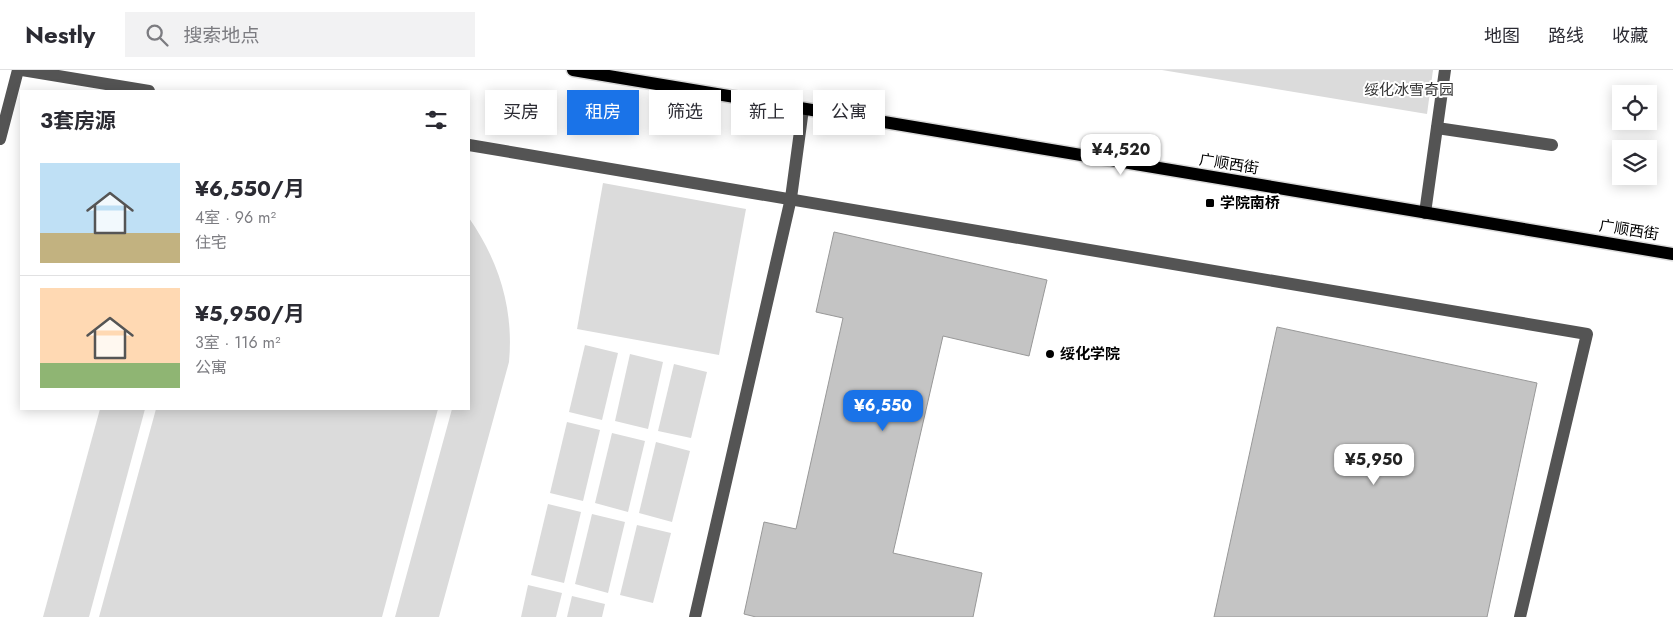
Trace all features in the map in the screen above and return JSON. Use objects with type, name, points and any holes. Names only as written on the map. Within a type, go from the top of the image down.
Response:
[{"type":"main road","name":"广顺西街","points":[[573,70],[731,97]]},
{"type":"main road","name":"广顺西街","points":[[803,109],[1673,254]]},
{"type":"lane","points":[[0,139],[3,116],[18,70]]},
{"type":"lane","points":[[22,70],[143,90]]},
{"type":"lane","points":[[1425,213],[1445,70]]},
{"type":"lane","points":[[1437,128],[1552,145]]},
{"type":"lane","points":[[695,617],[791,198],[799,135]]},
{"type":"lane","points":[[470,145],[1587,334],[1520,617]]},
{"type":"green space","name":"绥化冰雪奇园","points":[[1162,70],[1433,70],[1427,114]]},
{"type":"green space","points":[[603,183],[746,209],[719,355],[577,329]]},
{"type":"green space","points":[[470,219],[489,251],[502,286],[509,323],[509,362],[439,617],[395,617],[452,410],[470,410]]},
{"type":"green space","points":[[585,345],[618,353],[602,420],[569,412]]},
{"type":"green space","points":[[630,354],[663,362],[648,429],[615,421]]},
{"type":"green space","points":[[674,364],[707,372],[691,438],[658,431]]},
{"type":"green space","points":[[100,410],[145,410],[89,617],[43,617]]},
{"type":"green space","points":[[156,410],[438,410],[382,617],[99,617]]},
{"type":"green space","points":[[567,422],[600,430],[583,501],[550,493]]},
{"type":"green space","points":[[612,433],[645,441],[628,512],[595,503]]},
{"type":"green space","points":[[656,442],[690,451],[672,522],[639,513]]},
{"type":"green space","points":[[548,504],[581,512],[564,583],[531,575]]},
{"type":"green space","points":[[592,514],[625,522],[608,593],[575,584]]},
{"type":"green space","points":[[637,525],[671,533],[653,603],[620,595]]},
{"type":"green space","points":[[528,585],[562,593],[556,617],[521,617]]},
{"type":"green space","points":[[572,596],[605,604],[602,617],[567,617]]},
{"type":"building","points":[[834,232],[1047,280],[1029,356],[943,336],[893,553],[982,573],[973,617],[756,617],[744,614],[764,522],[796,529],[843,318],[816,312]]},
{"type":"building","points":[[1277,327],[1537,383],[1487,617],[1214,617]]},
{"type":"place","name":"学院南桥","points":[[1210,203]]},
{"type":"place","name":"绥化学院","points":[[1050,354]]}]
